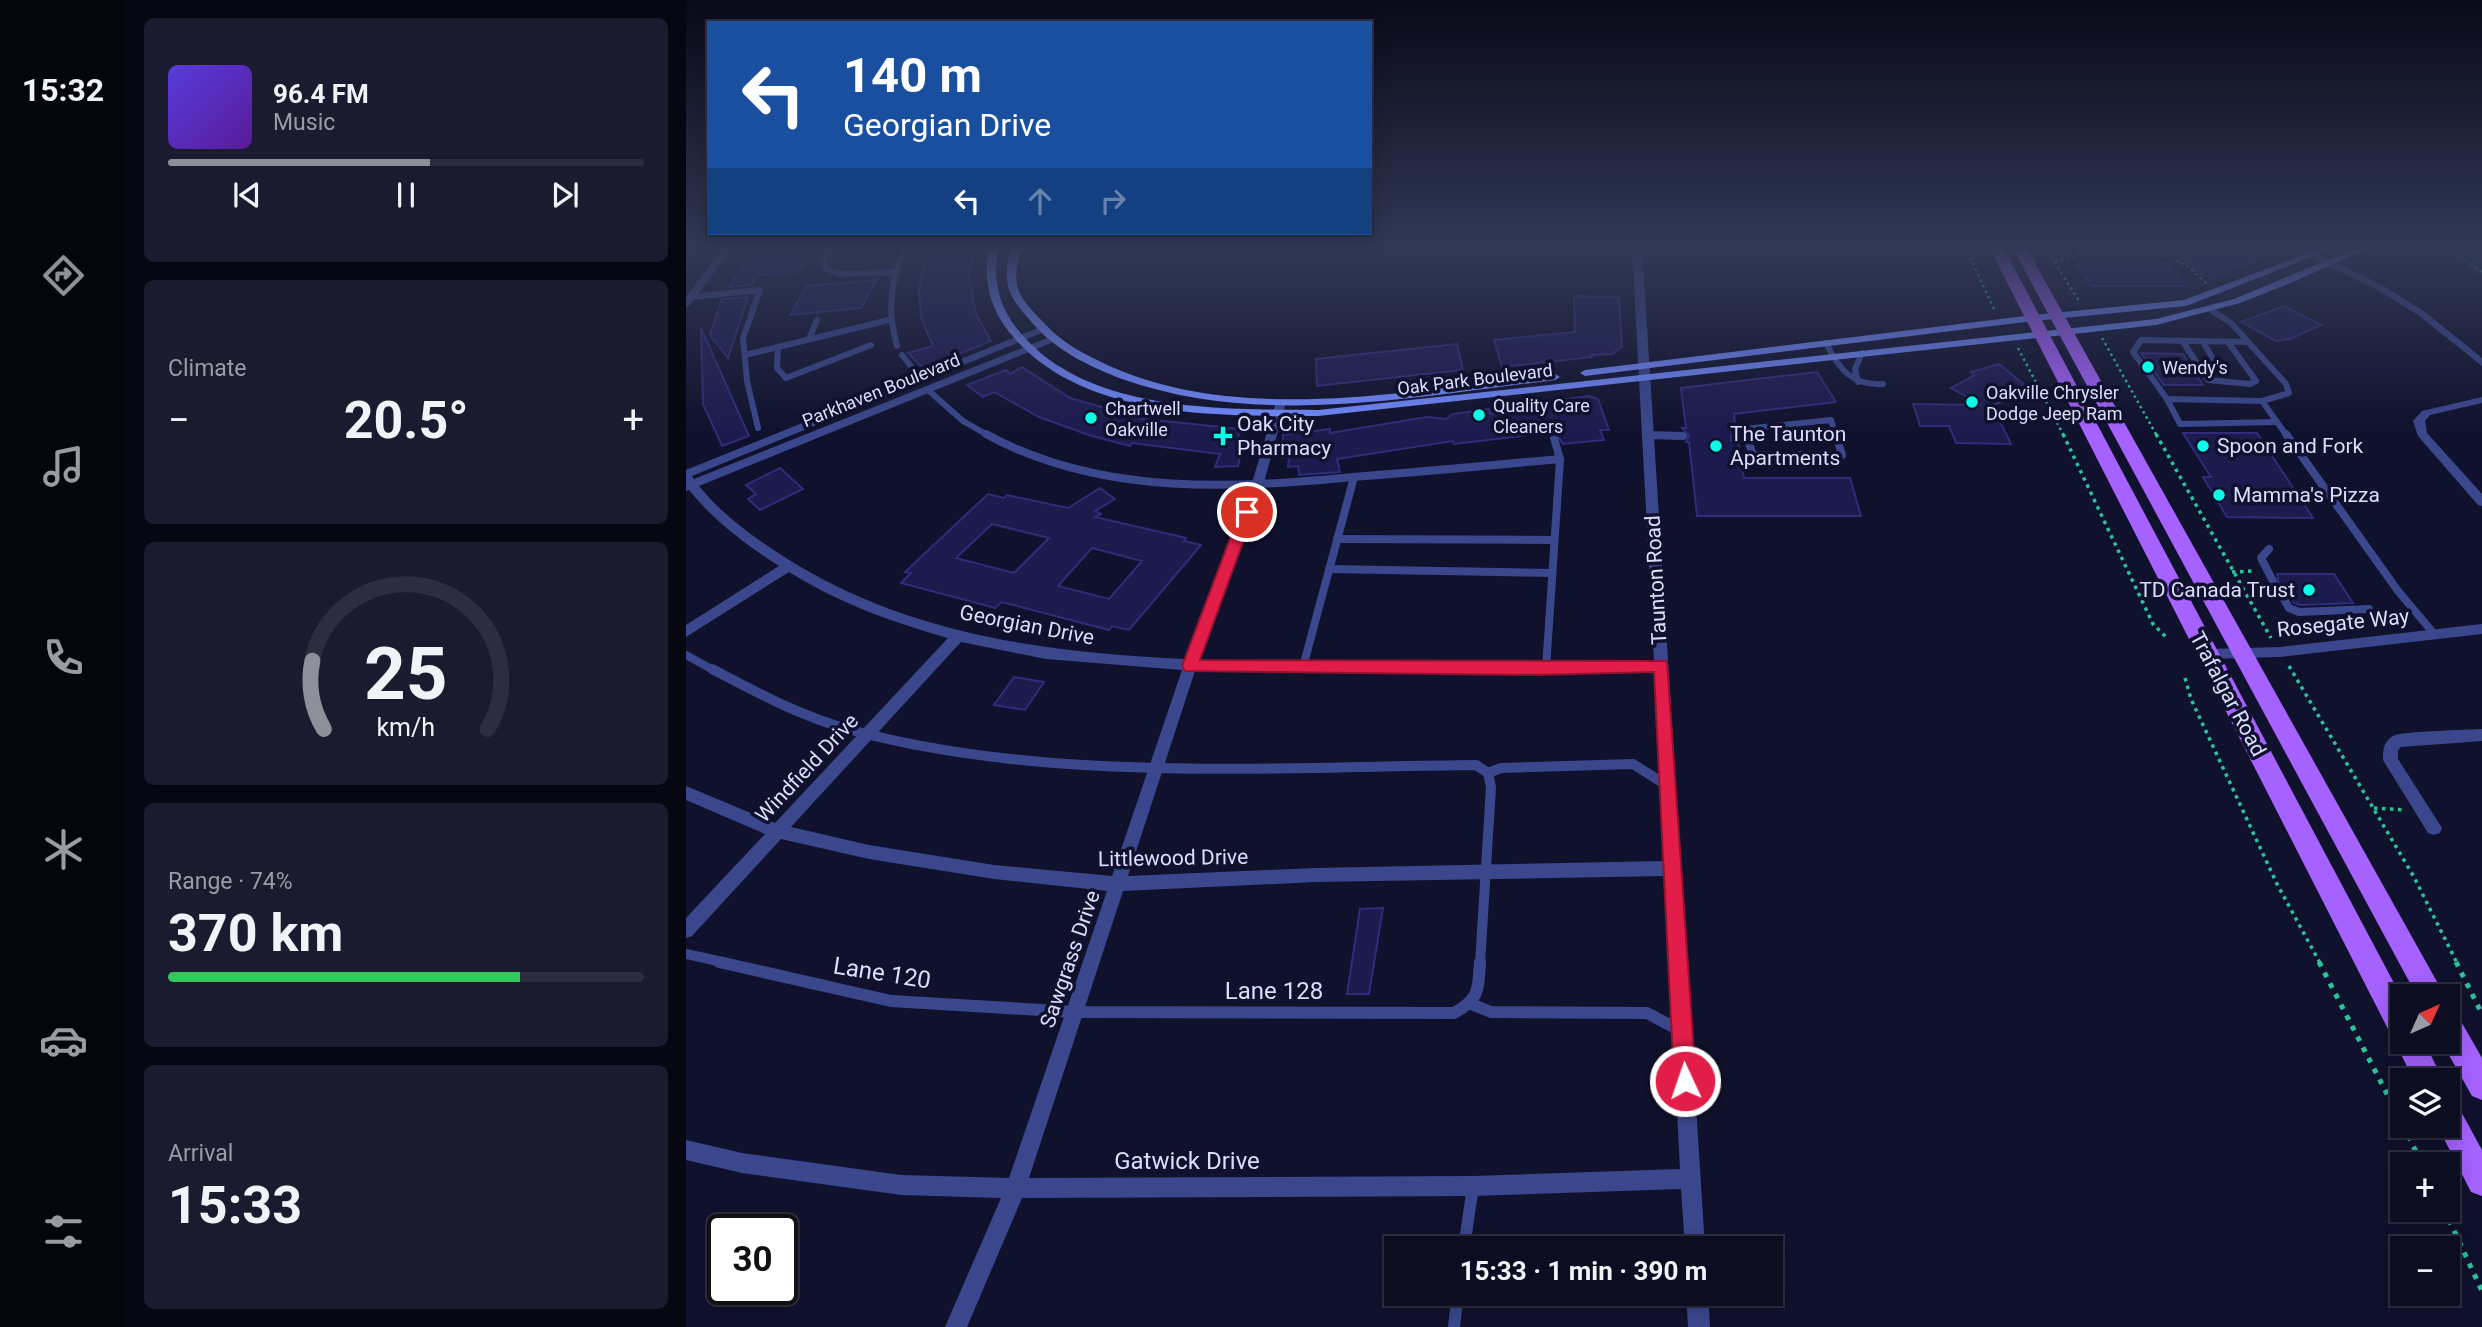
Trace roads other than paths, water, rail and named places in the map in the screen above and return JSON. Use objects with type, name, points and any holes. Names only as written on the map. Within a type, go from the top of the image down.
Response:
[{"type":"main road","name":"Trafalgar Road","points":[[2039,309],[2241,653],[2425,984]]},
{"type":"main road","name":"Trafalgar Road","points":[[2043,309],[2208,653],[2390,1004]]},
{"type":"main road","points":[[2460,1047],[2482,1086]]},
{"type":"main road","points":[[2460,1138],[2482,1181]]},
{"type":"street","name":"Oak Park Boulevard","points":[[997,309],[1017,340],[1027,349],[1071,377],[1118,394],[1174,406],[1280,407]]},
{"type":"street","name":"Oak Park Boulevard","points":[[1025,309],[1040,330],[1052,339],[1079,356],[1116,373],[1153,384],[1318,413],[1428,403],[1826,344],[2049,324]]},
{"type":"street","name":"Taunton Road","points":[[1641,309],[1694,1236]]},
{"type":"street","points":[[2049,324],[2147,309]]},
{"type":"street","points":[[2414,309],[2482,363]]},
{"type":"street","points":[[2049,324],[2156,322],[2211,310]]},
{"type":"street","name":"Oak Park Boulevard","points":[[1644,370],[1862,353],[2049,324]]},
{"type":"street","name":"Parkhaven Boulevard","points":[[687,480],[801,441],[1040,330]]},
{"type":"street","name":"Parkhaven Boulevard","points":[[687,480],[789,433],[1052,339]]},
{"type":"street","points":[[2482,400],[2426,413],[2418,421],[2421,434],[2482,502]]},
{"type":"street","name":"Sawgrass Drive","points":[[956,1327],[1016,1188],[1190,666],[1257,486],[1280,407]]},
{"type":"street","name":"Parkhaven Boulevard","points":[[789,433],[801,441]]},
{"type":"street","name":"Georgian Drive","points":[[687,480],[724,521],[787,567],[836,594],[903,619],[959,635],[1074,659],[1190,666],[1546,669],[1661,665]]},
{"type":"street","points":[[686,632],[787,567]]},
{"type":"street","name":"Rosegate Way","points":[[2208,653],[2280,652],[2482,629]]},
{"type":"street","name":"Windfield Drive","points":[[686,930],[959,635]]},
{"type":"street","points":[[2434,828],[2391,760],[2390,748],[2397,741],[2482,735]]},
{"type":"street","name":"Littlewood Drive","points":[[686,793],[776,831],[869,852],[994,872],[1117,884],[1488,870],[1673,868]]},
{"type":"street","name":"Gatwick Drive","points":[[686,1150],[742,1163],[901,1185],[1016,1188],[1473,1186],[1691,1179]]},
{"type":"street","points":[[1698,1306],[1699,1327]]},
{"type":"lane","points":[[753,309],[743,338],[747,381],[758,428]]},
{"type":"lane","points":[[890,309],[889,320],[897,346]]},
{"type":"lane","points":[[2166,399],[2262,401],[2280,398],[2290,390],[2231,323],[2211,310]]},
{"type":"lane","points":[[809,339],[817,320]]},
{"type":"lane","points":[[745,355],[889,320]]},
{"type":"lane","points":[[2248,342],[2171,342],[2149,338],[2133,347],[2133,352],[2166,399],[2179,424],[2277,422]]},
{"type":"lane","points":[[2183,342],[2208,380],[2250,384],[2256,381],[2228,342]]},
{"type":"lane","points":[[2203,342],[2216,364]]},
{"type":"lane","points":[[1826,344],[1840,371],[1858,382],[1883,384]]},
{"type":"lane","points":[[778,347],[777,368],[786,379],[871,345]]},
{"type":"lane","points":[[1858,382],[1855,369],[1862,353]]},
{"type":"lane","points":[[902,355],[925,385],[971,426],[1027,452],[1073,466],[1171,483],[1257,486],[1560,459]]},
{"type":"lane","points":[[2262,401],[2398,591],[2435,635]]},
{"type":"lane","points":[[1831,419],[1842,455],[1753,455],[1747,438],[1745,429],[1831,419]]},
{"type":"lane","points":[[1648,435],[1683,436]]},
{"type":"lane","points":[[1546,669],[1560,459],[1554,438]]},
{"type":"lane","points":[[1737,438],[1747,438]]},
{"type":"lane","points":[[1303,667],[1354,477]]},
{"type":"lane","points":[[1337,539],[1554,540]]},
{"type":"lane","points":[[2269,549],[2261,558],[2273,581]]},
{"type":"lane","points":[[1329,569],[1552,573]]},
{"type":"lane","points":[[2284,599],[2289,608],[2299,612],[2370,609]]},
{"type":"lane","points":[[686,655],[777,704],[869,734],[1034,760],[1157,766],[1476,765],[1488,773],[1492,787],[1478,989],[1471,1004]]},
{"type":"lane","points":[[1488,773],[1501,768],[1633,764],[1668,787]]},
{"type":"lane","name":"Lane 120","points":[[686,954],[891,1001],[1074,1012]]},
{"type":"lane","name":"Lane 128","points":[[1074,1012],[1454,1013],[1471,1004],[1491,1012],[1647,1013],[1682,1032]]},
{"type":"lane","points":[[1466,1236],[1473,1186]]},
{"type":"lane","points":[[1454,1327],[1456,1306]]},
{"type":"place","name":"Wendy's","points":[[2148,367]]},
{"type":"place","name":"Oakville Chrysler Dodge Jeep Ram","points":[[1972,402]]},
{"type":"place","name":"Quality Care Cleaners","points":[[1479,415]]},
{"type":"place","name":"Chartwell Oakville","points":[[1091,418]]},
{"type":"place","name":"Oak City Pharmacy","points":[[1223,436]]},
{"type":"place","name":"The Taunton Apartments","points":[[1716,446]]},
{"type":"place","name":"Spoon and Fork","points":[[2203,446]]},
{"type":"place","name":"Mamma's Pizza","points":[[2219,495]]},
{"type":"place","name":"TD Canada Trust","points":[[2309,590]]}]
